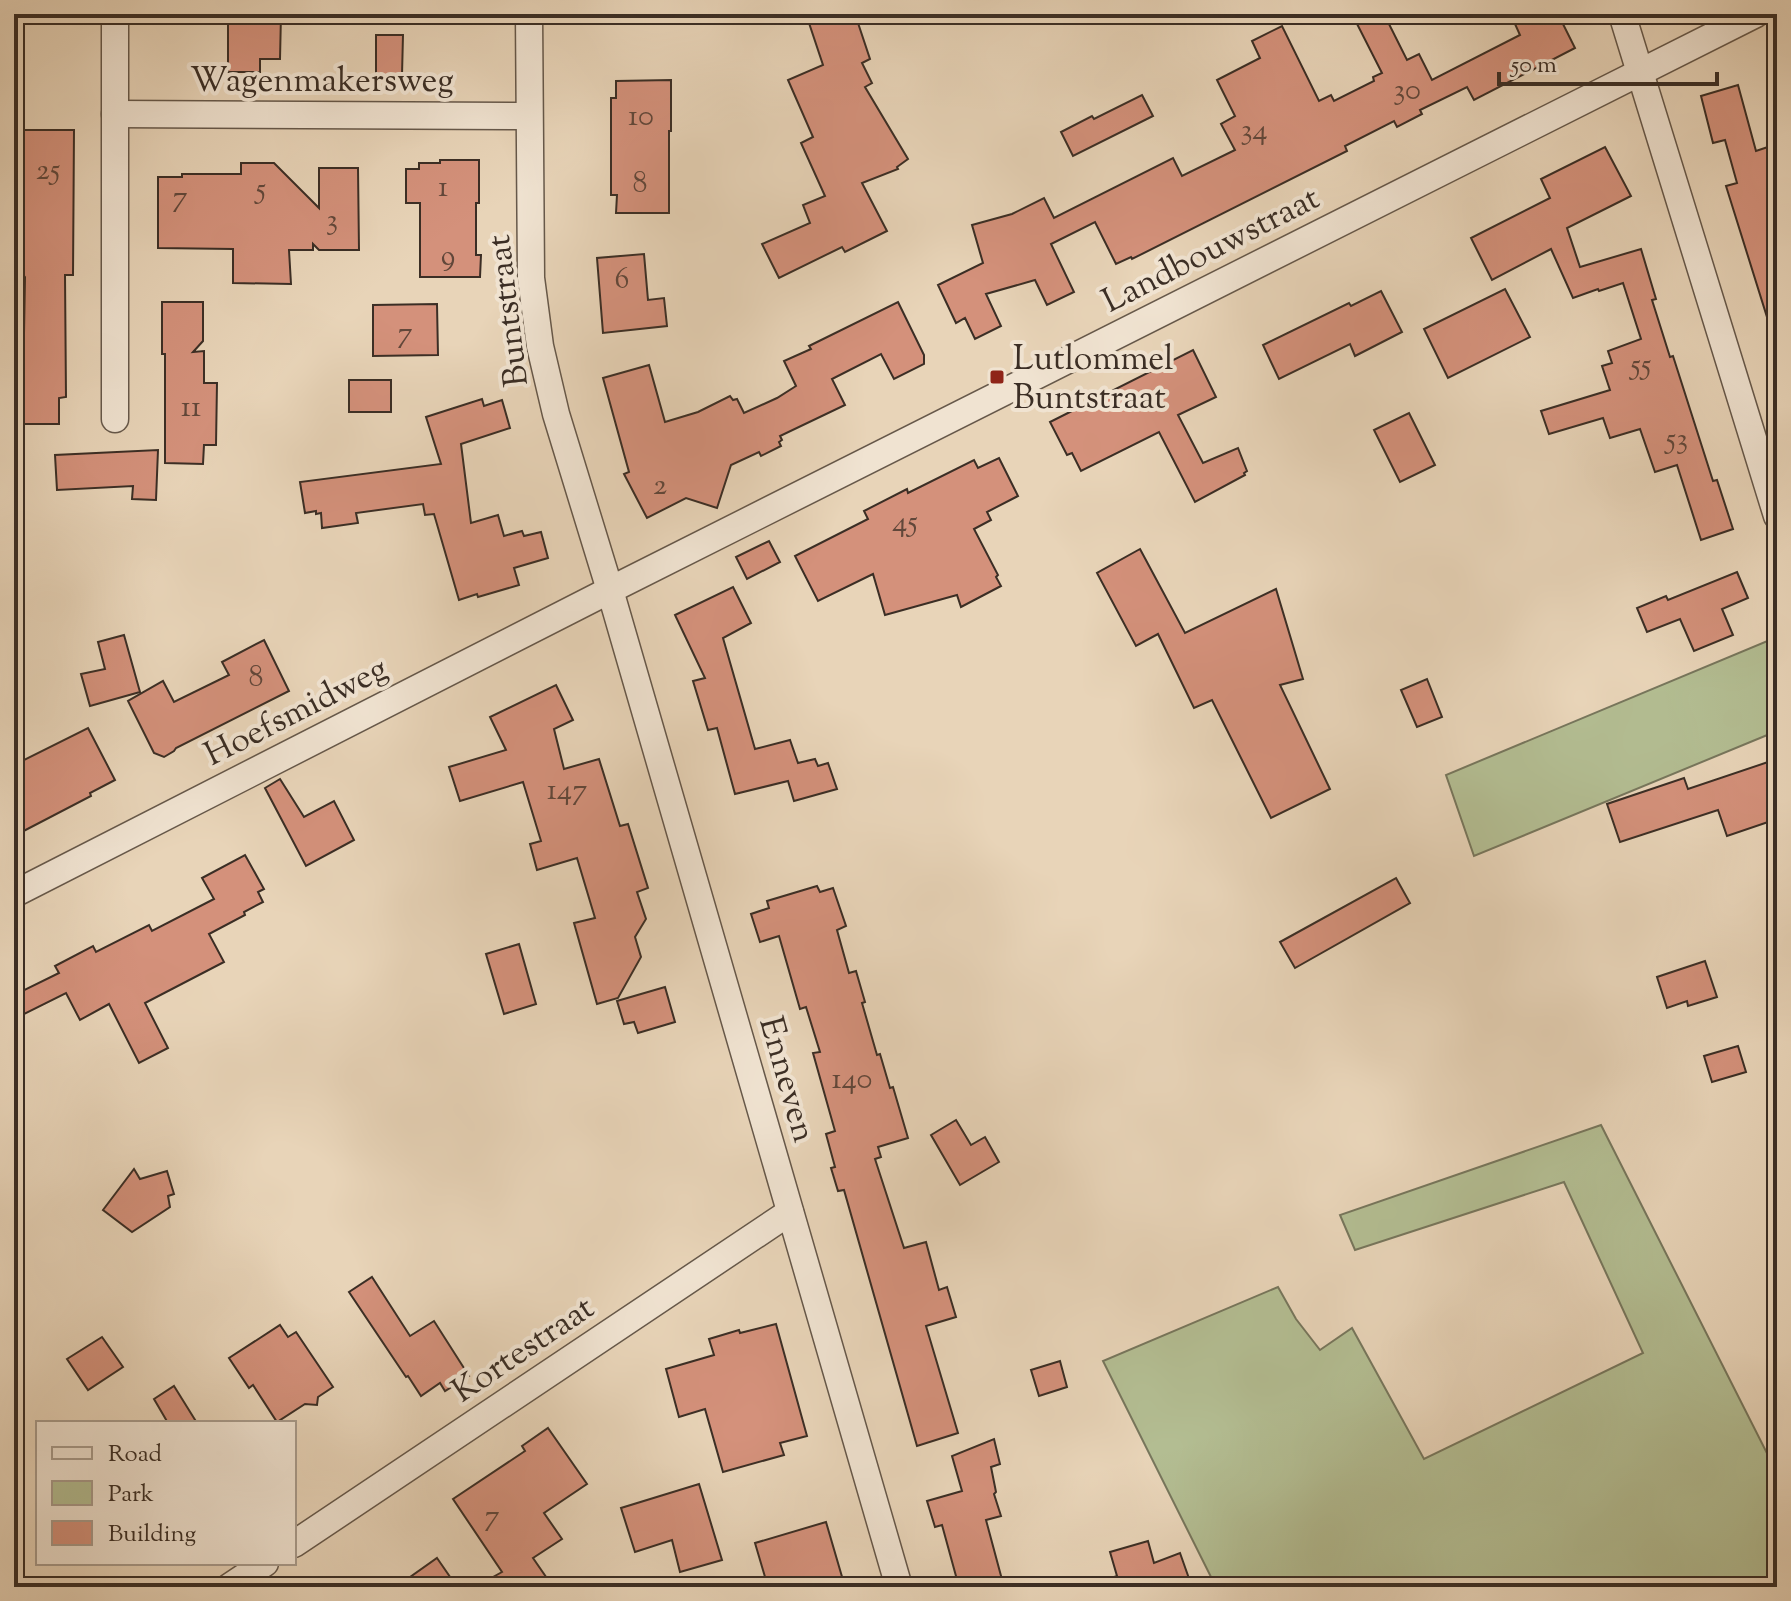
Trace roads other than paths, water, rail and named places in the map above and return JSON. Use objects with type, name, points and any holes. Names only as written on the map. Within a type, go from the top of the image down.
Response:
[{"type":"street","points":[[115,14],[115,419]]},
{"type":"street","name":"Buntstraat","points":[[529,14],[531,278],[540,346],[556,414],[610,590]]},
{"type":"street","points":[[1622,14],[1777,516]]},
{"type":"street","name":"Landbouwstraat","points":[[610,590],[1756,14]]},
{"type":"street","name":"Wagenmakersweg","points":[[115,114],[529,116]]},
{"type":"street","name":"Hoefsmidweg","points":[[14,894],[610,590]]},
{"type":"street","name":"Enneven","points":[[610,590],[899,1587]]},
{"type":"street","name":"Kortestraat","points":[[296,1543],[790,1212]]},
{"type":"street","points":[[229,1587],[262,1565]]},
{"type":"place","name":"Lutlommel Buntstraat","points":[[997,377]]}]
